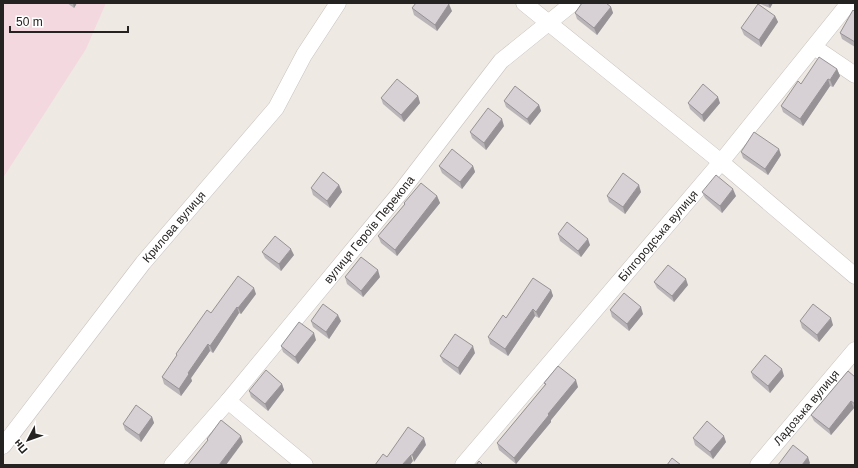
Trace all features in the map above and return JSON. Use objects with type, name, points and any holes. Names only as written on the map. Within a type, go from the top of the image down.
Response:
[{"type":"street","name":"Крилова вулиця","points":[[3,446],[143,263],[276,108],[304,54],[338,3]]},
{"type":"street","points":[[524,3],[721,162],[855,276]]},
{"type":"street","name":"вулиця Героїв Перекопа","points":[[172,465],[228,401],[400,194],[501,61],[573,3]]},
{"type":"street","name":"Білгородська вулиця","points":[[463,465],[721,162],[849,3]]},
{"type":"street","points":[[814,47],[855,75]]},
{"type":"street","name":"Ладозька вулиця","points":[[758,465],[855,350]]},
{"type":"street","points":[[228,401],[305,465]]},
{"type":"shaded area","points":[[3,3],[106,3],[86,49],[3,178]]},
{"type":"building","points":[[416,3],[449,4],[435,25],[412,8]]},
{"type":"building","points":[[582,3],[606,3],[611,7],[594,28],[575,13]]},
{"type":"building","points":[[758,4],[775,16],[759,40],[741,28]]},
{"type":"building","points":[[853,10],[855,12],[855,42],[840,33]]},
{"type":"building","points":[[819,57],[837,69],[830,80],[828,79],[800,119],[781,106],[798,81],[801,84]]},
{"type":"building","points":[[397,79],[418,96],[401,115],[381,98]]},
{"type":"building","points":[[703,84],[718,97],[702,115],[688,103]]},
{"type":"building","points":[[515,86],[539,105],[527,119],[504,101]]},
{"type":"building","points":[[488,108],[502,119],[484,143],[470,132]]},
{"type":"building","points":[[754,132],[779,149],[765,169],[741,152]]},
{"type":"building","points":[[452,149],[473,166],[460,182],[439,166]]},
{"type":"building","points":[[323,172],[339,185],[327,201],[311,188]]},
{"type":"building","points":[[623,173],[639,185],[623,207],[607,196]]},
{"type":"building","points":[[716,175],[733,189],[720,206],[702,192]]},
{"type":"building","points":[[421,183],[437,196],[395,250],[378,236]]},
{"type":"building","points":[[567,222],[588,239],[578,251],[558,234]]},
{"type":"building","points":[[275,236],[291,249],[279,264],[262,252]]},
{"type":"building","points":[[361,257],[378,270],[361,291],[345,277]]},
{"type":"building","points":[[668,265],[686,279],[672,296],[654,282]]},
{"type":"building","points":[[238,276],[254,288],[238,308],[237,307],[210,346],[208,344],[179,389],[162,377],[177,355],[176,354],[207,310],[211,313]]},
{"type":"building","points":[[533,278],[551,290],[536,312],[533,309],[505,349],[488,337],[503,315],[506,318]]},
{"type":"building","points":[[624,293],[641,307],[627,324],[610,310]]},
{"type":"building","points":[[323,304],[338,315],[326,332],[311,321]]},
{"type":"building","points":[[813,304],[831,318],[817,335],[800,321]]},
{"type":"building","points":[[299,322],[314,333],[295,357],[281,346]]},
{"type":"building","points":[[455,334],[473,346],[458,368],[440,356]]},
{"type":"building","points":[[765,355],[782,369],[768,386],[751,372]]},
{"type":"building","points":[[558,366],[576,380],[514,458],[497,443],[546,384],[544,383]]},
{"type":"building","points":[[266,370],[282,384],[265,404],[249,391]]},
{"type":"building","points":[[848,371],[855,377],[855,404],[851,401],[829,429],[811,415]]},
{"type":"building","points":[[136,405],[152,417],[139,435],[123,424]]},
{"type":"building","points":[[221,420],[241,436],[219,465],[188,465],[208,440],[207,439]]},
{"type":"building","points":[[707,421],[724,436],[710,452],[693,438]]},
{"type":"building","points":[[408,427],[424,438],[412,455],[402,465],[375,465],[383,454],[387,457]]},
{"type":"building","points":[[793,445],[808,457],[802,465],[778,465]]},
{"type":"building","points":[[672,458],[681,465],[667,465]]},
{"type":"building","points":[[479,461],[483,465],[476,465]]}]
